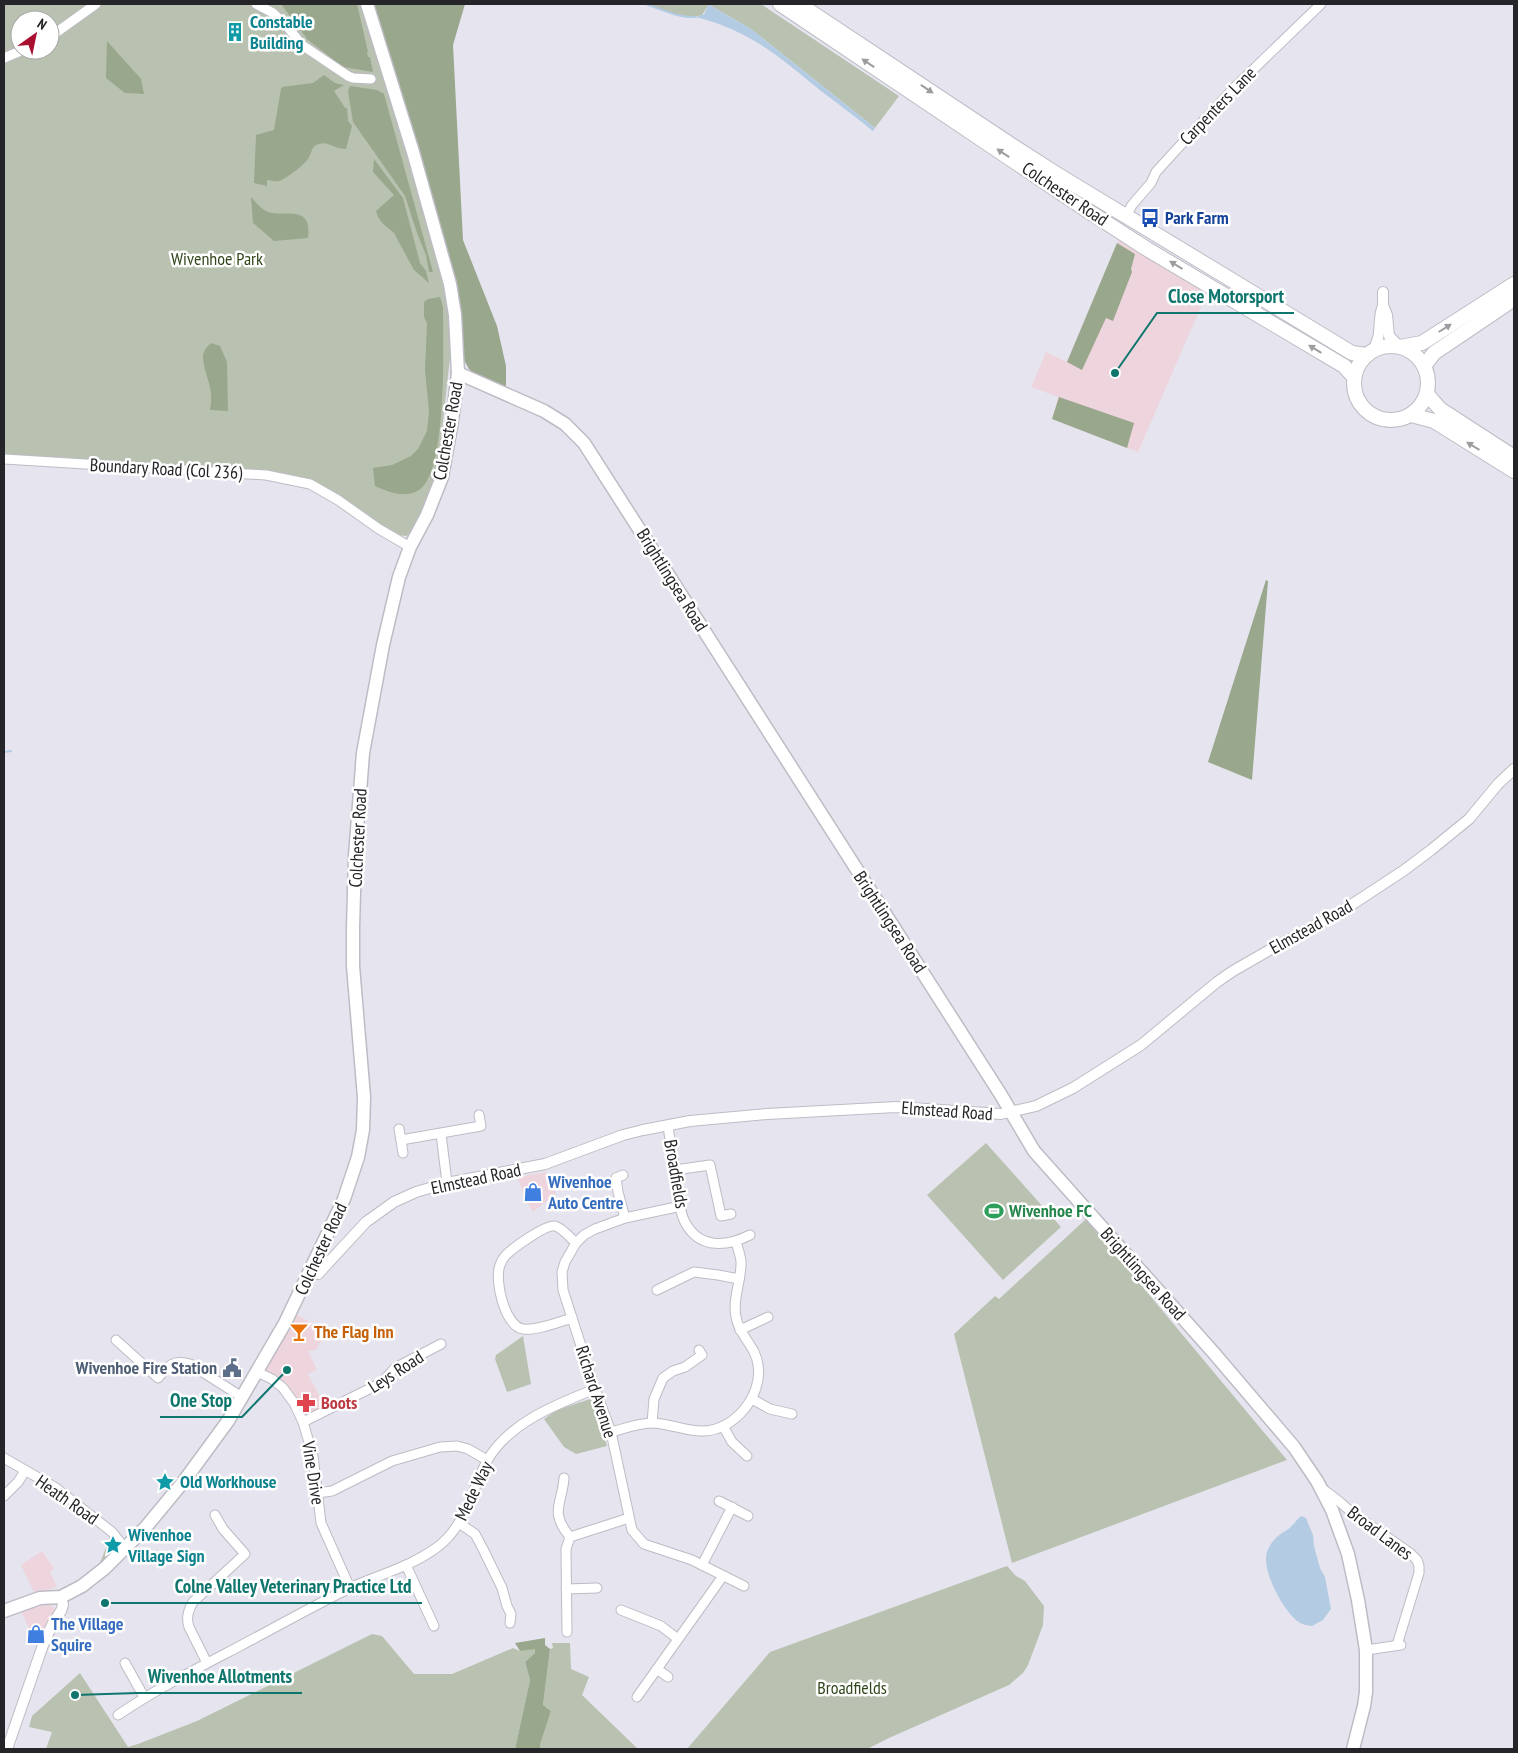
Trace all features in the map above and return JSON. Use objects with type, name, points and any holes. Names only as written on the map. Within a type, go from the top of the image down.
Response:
[{"type":"main road","name":"Colchester Road","points":[[61,1598],[82,1586],[125,1548],[145,1528],[205,1455],[257,1372],[285,1323],[309,1274],[344,1199],[356,1164],[363,1130],[363,1079],[353,966],[355,856],[362,762],[382,645],[399,577],[410,547],[427,515],[442,477],[458,373],[455,315],[450,284],[413,152],[368,4]]},
{"type":"main road","name":"Colchester Road","points":[[780,4],[1081,197],[1126,216],[1352,353],[1369,354]]},
{"type":"main road","name":"Colchester Road","points":[[799,4],[1005,142],[1147,248],[1344,366],[1354,377]]},
{"type":"main road","points":[[1400,347],[1411,352],[1424,366],[1428,382],[1427,394],[1421,406],[1411,415],[1398,420],[1384,420],[1370,414],[1360,404],[1355,391],[1354,377],[1359,365],[1369,354],[1377,349],[1389,346],[1400,347],[1422,343],[1514,284]]},
{"type":"main road","points":[[1424,366],[1434,352],[1514,299]]},
{"type":"main road","name":"Brightlingsea Road","points":[[458,373],[544,411],[571,429],[584,443],[1001,1095],[1034,1151],[1260,1407],[1304,1460],[1321,1488],[1340,1531],[1349,1559],[1366,1650]]},
{"type":"main road","points":[[1427,394],[1440,409],[1514,457]]},
{"type":"main road","points":[[1411,415],[1434,421],[1514,471]]},
{"type":"main road","points":[[4,1611],[40,1598],[61,1598]]},
{"type":"main road","points":[[1352,1749],[1366,1692],[1366,1650]]},
{"type":"street","points":[[60,30],[96,4]]},
{"type":"street","points":[[256,4],[273,13],[286,24],[302,45],[348,76],[371,79]]},
{"type":"street","name":"Carpenters Lane","points":[[1126,216],[1132,205],[1151,182],[1156,172],[1177,149],[1235,87],[1321,4]]},
{"type":"street","points":[[1369,354],[1380,336],[1383,292]]},
{"type":"street","points":[[1383,305],[1387,315],[1389,336],[1400,347]]},
{"type":"street","name":"Boundary Road (Col 236)","points":[[4,459],[266,475],[310,484],[410,547]]},
{"type":"street","name":"Elmstead Road","points":[[309,1274],[318,1274],[357,1230],[375,1215],[394,1202],[416,1192],[447,1183],[545,1164],[623,1136],[690,1122],[767,1114],[896,1107],[929,1108],[982,1114],[1011,1113],[1036,1106],[1073,1088],[1109,1067],[1141,1045],[1233,971],[1332,917],[1397,875],[1432,850],[1468,819],[1498,784],[1514,769]]},
{"type":"street","points":[[401,1140],[482,1130],[480,1115]]},
{"type":"street","name":"Broadfields","points":[[668,1126],[681,1206],[686,1223],[703,1241],[721,1244],[736,1242]]},
{"type":"street","points":[[399,1129],[403,1153]]},
{"type":"street","points":[[440,1134],[447,1183]]},
{"type":"street","points":[[675,1170],[710,1165],[721,1216],[731,1214]]},
{"type":"street","points":[[623,1175],[616,1178],[625,1218]]},
{"type":"street","name":"Richard Avenue","points":[[681,1206],[625,1218],[594,1229],[576,1243],[567,1257],[562,1272],[563,1290],[611,1432],[632,1530],[644,1544],[692,1560],[744,1586]]},
{"type":"street","points":[[572,1318],[530,1330],[514,1326],[509,1318],[498,1277],[500,1264],[506,1256],[546,1227],[555,1226],[559,1228],[576,1243]]},
{"type":"street","points":[[611,1432],[652,1423],[696,1431],[713,1430],[731,1421],[752,1399],[760,1374],[755,1352],[740,1330],[735,1308],[740,1260],[736,1242],[750,1235]]},
{"type":"street","points":[[657,1290],[694,1272],[739,1279]]},
{"type":"street","points":[[740,1330],[768,1317]]},
{"type":"street","points":[[116,1340],[158,1378],[167,1366],[180,1361],[190,1364],[242,1397]]},
{"type":"street","name":"Leys Road","points":[[303,1422],[381,1383],[395,1368],[438,1349]]},
{"type":"street","points":[[652,1423],[654,1400],[660,1383],[667,1375],[686,1367],[702,1355],[698,1350]]},
{"type":"street","name":"Vine Drive","points":[[257,1372],[272,1379],[283,1388],[294,1403],[303,1422],[313,1456],[322,1523],[350,1588]]},
{"type":"street","name":"Mede Way","points":[[118,1715],[144,1697],[207,1663],[350,1588],[406,1565],[442,1544],[459,1523],[488,1460],[497,1447],[543,1411],[595,1389]]},
{"type":"street","points":[[752,1399],[770,1409],[792,1414]]},
{"type":"street","points":[[724,1426],[732,1442],[747,1456]]},
{"type":"street","points":[[317,1493],[332,1491],[392,1462],[440,1447],[457,1446],[468,1449],[488,1460]]},
{"type":"street","name":"Heath Road","points":[[4,1458],[48,1483],[77,1504],[112,1532],[125,1548]]},
{"type":"street","points":[[4,1496],[18,1482],[25,1471]]},
{"type":"street","points":[[564,1478],[558,1503],[558,1517],[564,1530],[570,1537]]},
{"type":"street","name":"Broad Lanes","points":[[1321,1488],[1360,1518],[1406,1549],[1417,1560],[1419,1566],[1399,1645],[1366,1650]]},
{"type":"street","points":[[720,1501],[748,1516]]},
{"type":"street","points":[[702,1565],[732,1508]]},
{"type":"street","points":[[207,1663],[189,1627],[189,1610],[192,1602],[245,1554],[223,1530],[215,1515]]},
{"type":"street","points":[[570,1537],[629,1518]]},
{"type":"street","points":[[459,1523],[475,1534],[502,1588],[511,1614],[510,1624]]},
{"type":"street","points":[[567,1632],[566,1549],[570,1537]]},
{"type":"street","points":[[406,1565],[434,1626]]},
{"type":"street","points":[[637,1697],[723,1576]]},
{"type":"street","points":[[566,1589],[597,1588]]},
{"type":"street","points":[[8,1749],[43,1645],[61,1611],[61,1598]]},
{"type":"street","points":[[635,1616],[638,1605]]},
{"type":"street","points":[[621,1610],[661,1626],[678,1640]]},
{"type":"street","points":[[125,1663],[144,1697]]},
{"type":"street","points":[[657,1668],[668,1677]]},
{"type":"shaded area","name":"Park Farm","points":[[1122,232],[1210,286],[1138,452],[1052,419],[1058,397],[1031,387],[1046,352],[1067,362]]},
{"type":"shaded area","points":[[547,1172],[556,1194],[533,1212],[517,1177]]},
{"type":"shaded area","points":[[294,1313],[322,1329],[320,1333],[324,1336],[316,1350],[308,1351],[317,1370],[308,1374],[328,1412],[306,1423],[298,1406],[262,1371]]},
{"type":"shaded area","points":[[42,1551],[54,1568],[50,1572],[57,1586],[36,1596],[21,1565]]},
{"type":"shaded area","points":[[49,1604],[55,1609],[39,1642],[35,1641],[21,1611]]},
{"type":"green space","name":"Wivenhoe Park","points":[[4,4],[362,4],[436,246],[450,310],[452,340],[436,485],[422,516],[407,536],[395,535],[338,500],[287,478],[4,459]]},
{"type":"green space","points":[[281,4],[357,4],[373,72],[343,67],[308,40]]},
{"type":"green space","points":[[373,4],[465,4],[453,45],[463,240],[497,326],[506,366],[506,389],[479,378],[469,369],[464,360],[460,304],[454,275]]},
{"type":"green space","points":[[645,4],[709,4],[702,15],[687,17]]},
{"type":"green space","points":[[712,4],[761,4],[899,96],[875,128],[751,29],[711,6]]},
{"type":"green space","points":[[107,41],[141,79],[144,94],[125,93],[106,78]]},
{"type":"green space","points":[[324,75],[335,83],[344,85],[334,91],[345,108],[347,108],[348,121],[352,126],[346,149],[322,143],[316,145],[306,161],[282,180],[267,180],[267,186],[254,183],[256,135],[274,130],[282,87],[313,83]]},
{"type":"green space","points":[[350,86],[377,90],[384,94],[433,272],[429,272],[426,255],[405,196],[353,122],[348,91]]},
{"type":"green space","points":[[374,159],[403,198],[420,263],[426,271],[429,283],[414,270],[394,233],[378,217],[376,211],[394,195],[373,172]]},
{"type":"green space","points":[[251,197],[266,211],[301,216],[306,220],[308,238],[274,241],[253,223]]},
{"type":"green space","points":[[1117,243],[1135,254],[1132,272],[1113,321],[1106,318],[1082,370],[1067,362]]},
{"type":"green space","points":[[440,297],[443,307],[443,375],[442,404],[435,459],[428,478],[419,490],[414,493],[397,494],[375,486],[373,468],[392,465],[411,456],[418,449],[427,431],[429,411],[425,370],[427,323],[424,317],[424,302],[428,299]]},
{"type":"green space","points":[[211,343],[220,346],[227,362],[228,411],[210,410],[211,395],[203,357],[204,351]]},
{"type":"green space","points":[[1059,397],[1134,423],[1127,448],[1052,419]]},
{"type":"green space","points":[[1266,580],[1268,581],[1252,780],[1208,762]]},
{"type":"green space","name":"Wivenhoe FC","points":[[986,1143],[1061,1227],[1003,1280],[927,1195]]},
{"type":"green space","points":[[1086,1219],[1287,1460],[1012,1563],[954,1334],[995,1296],[999,1299]]},
{"type":"green space","points":[[523,1336],[531,1384],[507,1392],[495,1359],[496,1355]]},
{"type":"green space","points":[[593,1398],[607,1446],[576,1454],[564,1447],[544,1419],[557,1410]]},
{"type":"green space","points":[[110,1538],[114,1544],[115,1551],[99,1565]]},
{"type":"green space","name":"Broadfields","points":[[1007,1566],[1016,1576],[1025,1581],[1044,1606],[1043,1625],[1028,1665],[1023,1673],[1009,1685],[867,1749],[687,1749],[770,1652]]},
{"type":"green space","points":[[372,1634],[382,1636],[414,1674],[452,1674],[513,1648],[520,1651],[535,1648],[535,1653],[525,1662],[530,1680],[515,1749],[46,1749],[52,1732],[29,1727],[32,1716],[80,1673],[128,1747],[197,1721]]},
{"type":"green space","points":[[545,1638],[545,1645],[550,1649],[543,1705],[551,1711],[540,1745],[541,1749],[515,1749],[530,1680],[525,1662],[535,1653],[535,1649],[520,1651],[515,1643]]},
{"type":"green space","points":[[552,1643],[570,1643],[571,1669],[589,1677],[582,1695],[638,1749],[541,1749],[540,1745],[551,1711],[543,1705],[550,1649],[553,1648]]},
{"type":"water","points":[[709,4],[712,4],[711,6],[751,29],[875,128],[873,131],[763,46],[733,30],[696,17],[704,14]]},
{"type":"water","points":[[1301,1516],[1306,1518],[1313,1535],[1320,1568],[1325,1577],[1331,1609],[1323,1620],[1312,1626],[1299,1622],[1284,1606],[1270,1578],[1266,1559],[1267,1552],[1273,1542]]},
{"type":"waterway","points":[[645,4],[676,15],[696,17]]},
{"type":"waterway","points":[[4,752],[11,751]]},
{"type":"place","name":"Constable Building","points":[[235,32]]},
{"type":"place","name":"Park Farm","points":[[1150,218]]},
{"type":"place","name":"Close Motorsport","points":[[1115,373]]},
{"type":"place","name":"Wivenhoe Auto Centre","points":[[533,1192]]},
{"type":"place","name":"Wivenhoe FC","points":[[994,1211]]},
{"type":"place","name":"The Flag Inn","points":[[299,1332]]},
{"type":"place","name":"Wivenhoe Fire Station","points":[[232,1368]]},
{"type":"place","name":"One Stop","points":[[287,1370]]},
{"type":"place","name":"Boots","points":[[306,1403]]},
{"type":"place","name":"Old Workhouse","points":[[165,1482]]},
{"type":"place","name":"Wivenhoe Village Sign","points":[[113,1545]]},
{"type":"place","name":"Colne Valley Veterinary Practice Ltd","points":[[105,1603]]},
{"type":"place","name":"The Village Squire","points":[[36,1634]]},
{"type":"place","name":"Wivenhoe Allotments","points":[[75,1695]]}]
